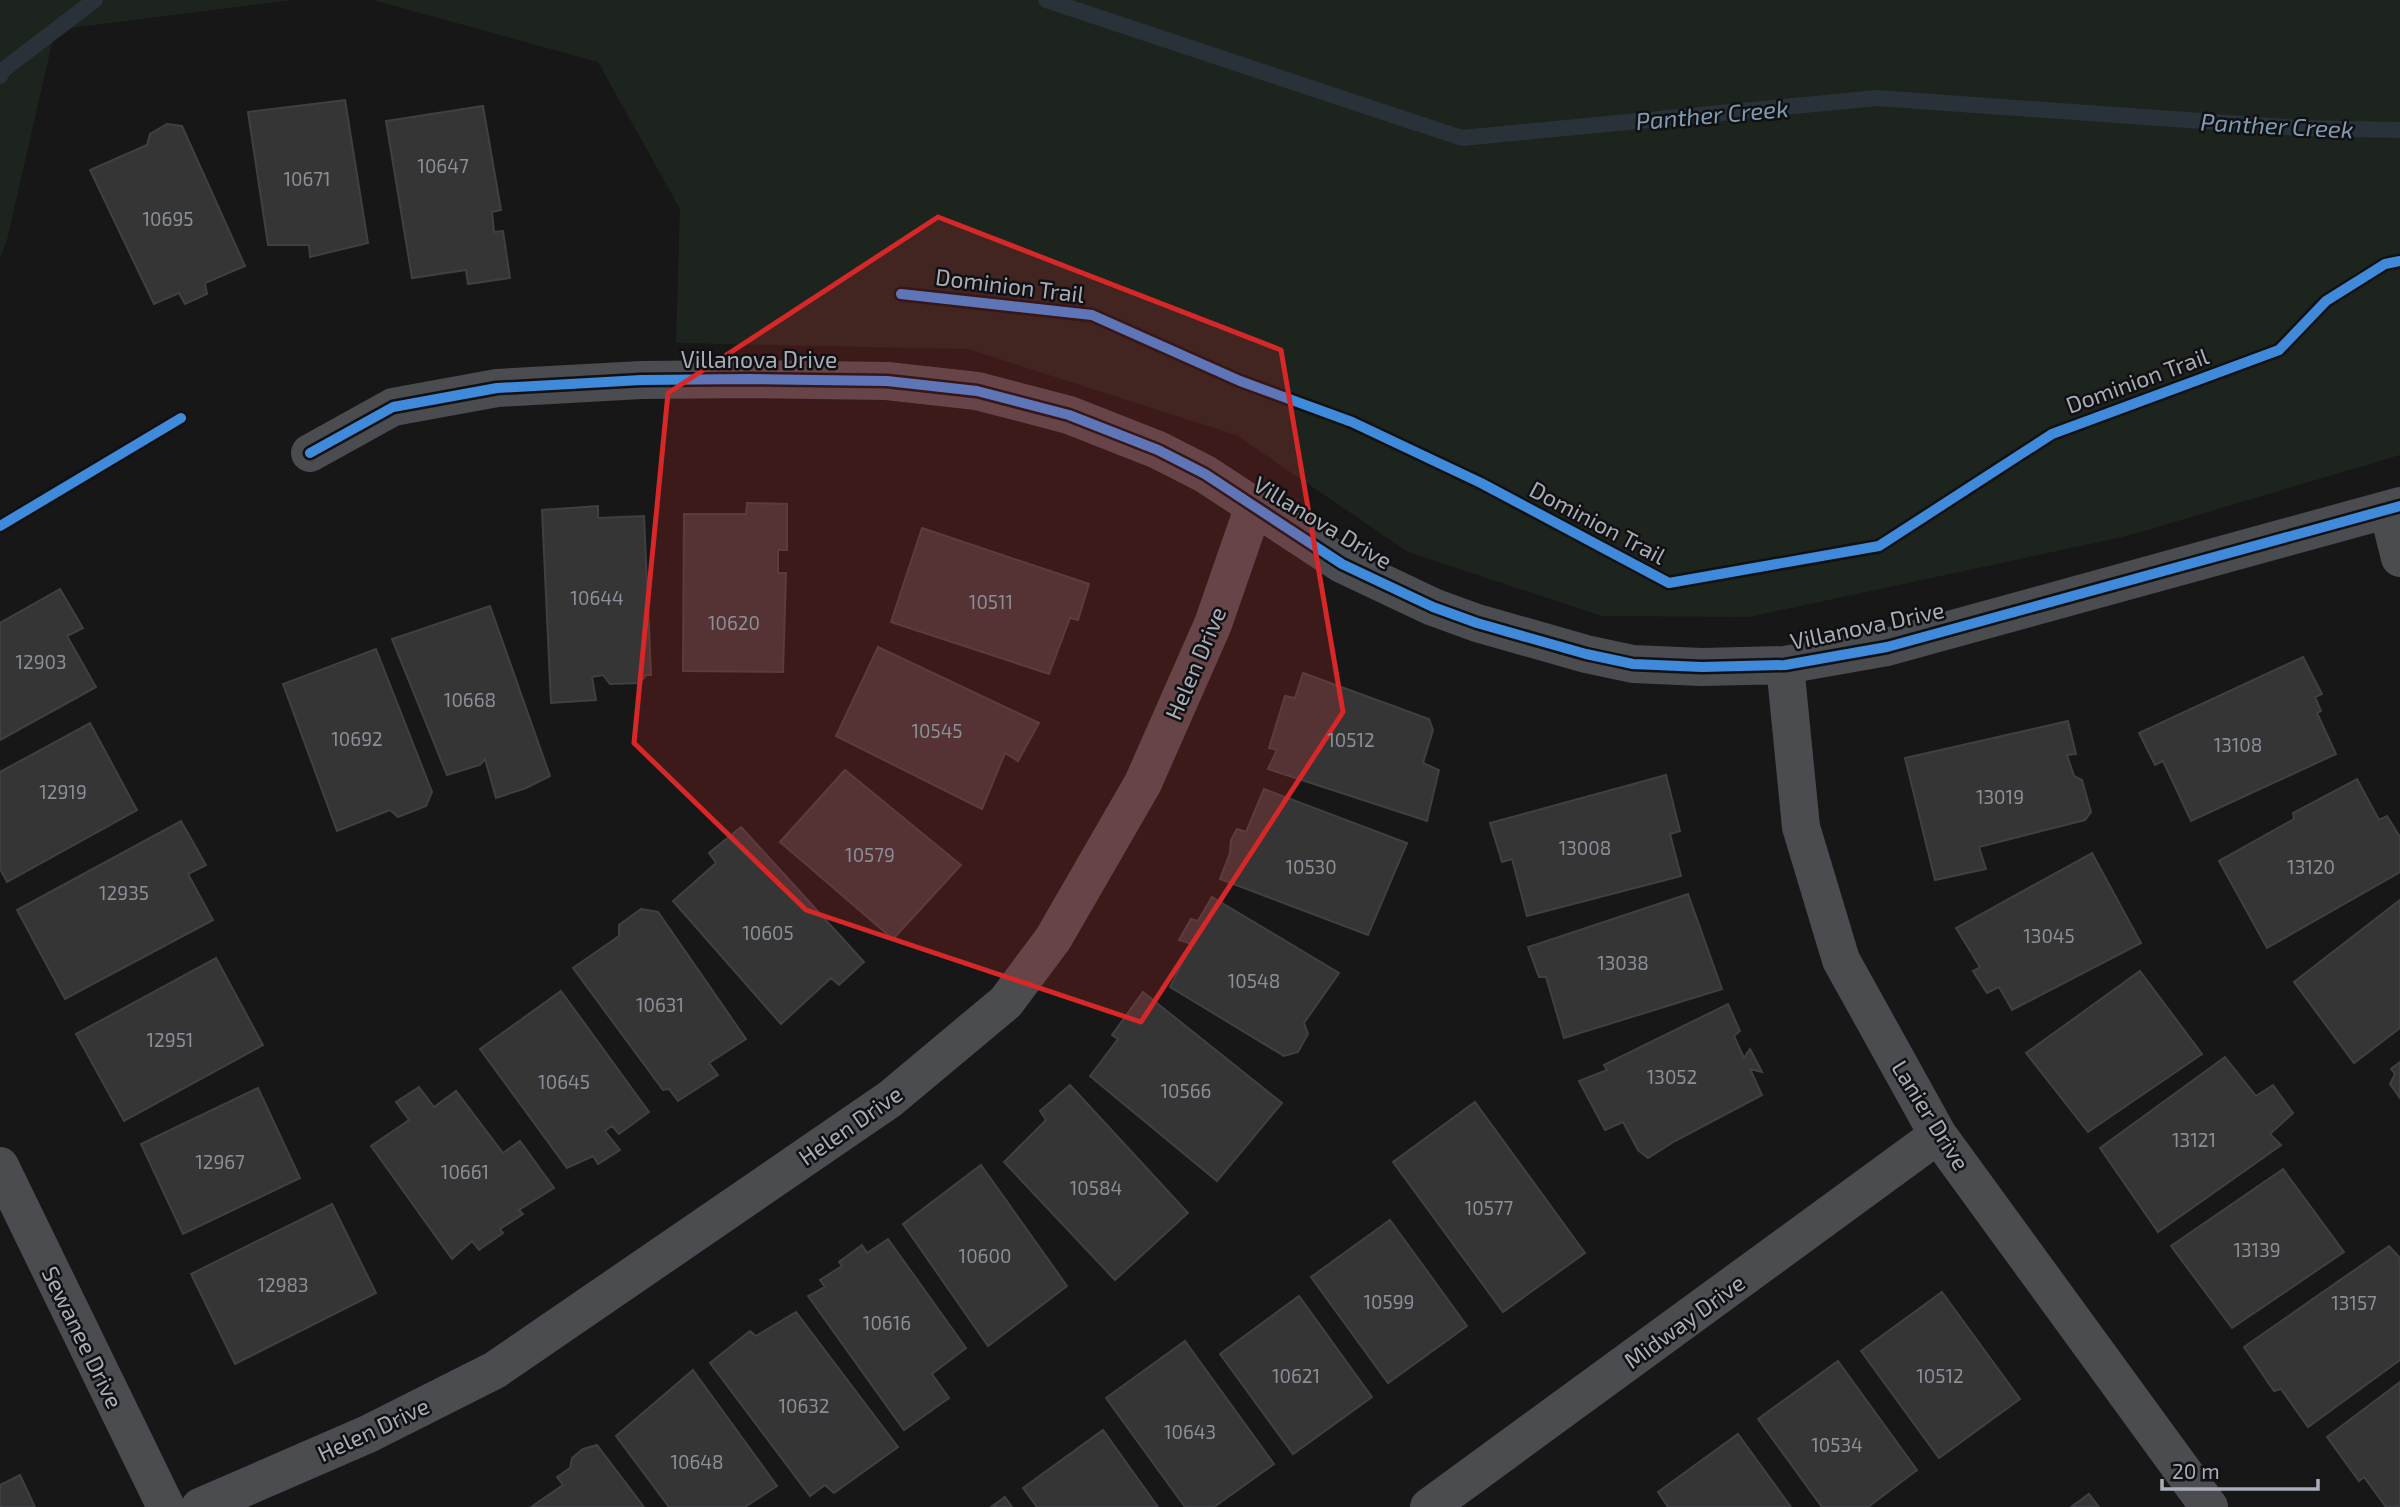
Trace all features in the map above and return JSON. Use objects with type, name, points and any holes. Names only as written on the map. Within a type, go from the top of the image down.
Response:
[{"type":"street","name":"Villanova Drive","points":[[310,453],[393,407],[497,388],[640,380],[887,381],[977,391],[1069,415],[1158,450],[1205,474],[1342,564],[1433,607],[1477,623],[1586,654],[1633,664],[1702,667],[1785,665],[1887,647],[2394,508]]},
{"type":"street","name":"Helen Drive","points":[[200,1507],[368,1434],[495,1370],[890,1099],[1006,1002],[1053,939],[1143,783],[1213,624],[1254,506]]},
{"type":"street","points":[[2394,508],[2400,558]]},
{"type":"street","name":"Lanier Drive","points":[[1785,665],[1801,827],[1841,960],[1938,1135],[2209,1507]]},
{"type":"street","name":"Midway Drive","points":[[1429,1507],[1938,1135]]},
{"type":"street","name":"Sewanee Drive","points":[[0,1166],[166,1507]]},
{"type":"highlighted area","points":[[938,217],[1281,350],[1343,712],[1141,1022],[806,910],[634,743],[668,393]]},
{"type":"shaded area","points":[[0,0],[292,0],[55,30],[7,240],[0,258]]},
{"type":"shaded area","points":[[373,0],[2400,0],[2400,455],[2127,536],[1749,617],[1602,616],[1408,552],[1236,435],[968,349],[676,343],[680,209],[598,62]]},
{"type":"building","points":[[345,100],[368,243],[310,257],[309,245],[268,245],[248,112]]},
{"type":"building","points":[[483,106],[501,210],[492,212],[494,232],[503,231],[510,278],[468,284],[466,270],[412,278],[386,121]]},
{"type":"building","points":[[167,124],[182,126],[245,266],[205,283],[207,294],[185,304],[179,293],[154,304],[90,170],[147,145],[150,134]]},
{"type":"building","points":[[747,503],[787,504],[787,550],[778,550],[778,573],[786,573],[783,672],[683,671],[684,514],[746,514]]},
{"type":"building","points":[[598,506],[598,518],[644,516],[651,675],[646,675],[640,683],[610,684],[603,675],[592,677],[596,700],[551,703],[542,510]]},
{"type":"building","points":[[922,528],[1089,584],[1078,620],[1070,618],[1049,674],[891,622]]},
{"type":"building","points":[[60,589],[83,628],[67,636],[96,687],[0,740],[0,623]]},
{"type":"building","points":[[490,606],[550,776],[496,798],[485,759],[480,765],[447,775],[392,639]]},
{"type":"building","points":[[878,647],[1039,723],[1018,761],[1005,753],[982,809],[836,736]]},
{"type":"building","points":[[376,649],[432,792],[426,806],[398,817],[390,810],[337,831],[283,684]]},
{"type":"building","points":[[2303,657],[2322,694],[2315,697],[2321,711],[2317,713],[2336,754],[2191,821],[2163,761],[2155,765],[2139,733]]},
{"type":"building","points":[[1303,673],[1429,719],[1433,730],[1423,763],[1439,770],[1427,821],[1268,769],[1277,750],[1269,748],[1285,696],[1295,698]]},
{"type":"building","points":[[2068,721],[2076,754],[2067,755],[2074,776],[2082,780],[2091,812],[2085,820],[1979,847],[1986,869],[1935,880],[1905,758]]},
{"type":"building","points":[[90,723],[137,810],[7,882],[0,869],[0,772]]},
{"type":"building","points":[[845,770],[961,865],[893,939],[780,842]]},
{"type":"building","points":[[1666,775],[1680,831],[1670,834],[1681,876],[1527,916],[1512,859],[1502,862],[1490,823]]},
{"type":"building","points":[[2357,779],[2379,820],[2387,816],[2400,837],[2400,872],[2267,948],[2219,861],[2294,819],[2293,813]]},
{"type":"building","points":[[1264,789],[1407,843],[1368,935],[1220,879],[1230,853],[1231,840],[1237,829],[1246,832]]},
{"type":"building","points":[[181,821],[206,865],[188,874],[213,920],[65,999],[17,910]]},
{"type":"building","points":[[741,827],[864,962],[839,985],[831,978],[781,1024],[673,901],[716,863],[709,853]]},
{"type":"building","points":[[2092,853],[2141,943],[2012,1010],[1999,987],[1987,993],[1973,971],[1980,967],[1956,928]]},
{"type":"building","points":[[1688,894],[1722,989],[1564,1038],[1546,977],[1539,977],[1528,947]]},
{"type":"building","points":[[1212,897],[1339,973],[1304,1023],[1308,1034],[1298,1052],[1284,1056],[1170,987],[1192,944],[1179,940],[1191,919],[1198,921]]},
{"type":"building","points":[[2400,900],[2400,1028],[2354,1063],[2294,982]]},
{"type":"building","points":[[641,909],[658,912],[746,1039],[709,1063],[718,1075],[678,1101],[669,1089],[663,1090],[573,968],[619,936],[619,925]]},
{"type":"building","points":[[216,958],[263,1045],[124,1121],[76,1034]]},
{"type":"building","points":[[2140,971],[2202,1054],[2088,1132],[2026,1053]]},
{"type":"building","points":[[561,991],[649,1112],[619,1134],[612,1126],[605,1131],[620,1150],[598,1164],[593,1156],[567,1168],[480,1049]]},
{"type":"building","points":[[1143,992],[1282,1103],[1217,1181],[1090,1076],[1118,1039],[1112,1035]]},
{"type":"building","points":[[1728,1004],[1740,1031],[1734,1036],[1744,1058],[1750,1049],[1762,1072],[1750,1069],[1762,1095],[1648,1158],[1638,1150],[1623,1122],[1605,1130],[1579,1081],[1607,1070],[1604,1065]]},
{"type":"building","points":[[2225,1057],[2256,1096],[2273,1085],[2293,1113],[2270,1134],[2281,1145],[2158,1232],[2100,1148]]},
{"type":"building","points":[[2400,1062],[2400,1098],[2390,1084],[2395,1074],[2391,1069]]},
{"type":"building","points":[[1070,1085],[1188,1213],[1115,1280],[1004,1162],[1046,1120],[1040,1111]]},
{"type":"building","points":[[419,1087],[434,1107],[456,1091],[503,1153],[520,1141],[554,1188],[519,1210],[523,1214],[500,1229],[503,1233],[479,1250],[472,1241],[452,1259],[371,1146],[409,1120],[396,1102]]},
{"type":"building","points":[[258,1088],[300,1178],[183,1234],[141,1144]]},
{"type":"building","points":[[1475,1102],[1585,1253],[1503,1312],[1393,1162]]},
{"type":"building","points":[[981,1165],[1067,1286],[988,1346],[903,1224]]},
{"type":"building","points":[[2283,1169],[2344,1252],[2232,1328],[2171,1246]]},
{"type":"building","points":[[332,1204],[376,1293],[235,1364],[191,1274]]},
{"type":"building","points":[[1390,1220],[1467,1326],[1388,1383],[1311,1277]]},
{"type":"building","points":[[888,1239],[966,1348],[932,1374],[949,1398],[904,1430],[808,1296],[825,1287],[820,1280],[842,1266],[839,1262],[862,1245],[867,1253]]},
{"type":"building","points":[[2389,1246],[2400,1258],[2400,1360],[2308,1427],[2281,1389],[2274,1391],[2244,1347]]},
{"type":"building","points":[[1942,1292],[2020,1399],[1939,1458],[1861,1351]]},
{"type":"building","points":[[1299,1296],[1372,1397],[1293,1454],[1220,1354]]},
{"type":"building","points":[[796,1312],[898,1447],[834,1493],[825,1485],[810,1496],[710,1363],[750,1331],[756,1336]]},
{"type":"building","points":[[1185,1341],[1274,1464],[1214,1507],[1185,1507],[1106,1398]]},
{"type":"building","points":[[1838,1361],[1917,1470],[1868,1507],[1822,1507],[1758,1419]]},
{"type":"building","points":[[693,1370],[777,1486],[745,1507],[669,1507],[616,1436]]},
{"type":"building","points":[[2400,1382],[2400,1506],[2386,1507],[2364,1477],[2359,1481],[2327,1437]]},
{"type":"building","points":[[1103,1430],[1158,1507],[1037,1507],[1023,1488]]},
{"type":"building","points":[[1738,1434],[1791,1507],[1668,1507],[1658,1492]]},
{"type":"building","points":[[597,1445],[644,1507],[531,1507],[563,1485],[557,1477],[570,1468],[572,1458],[583,1449]]},
{"type":"building","points":[[20,1475],[35,1507],[0,1507],[0,1485]]},
{"type":"building","points":[[2089,1494],[2099,1507],[2071,1507]]},
{"type":"building","points":[[1005,1497],[1012,1507],[991,1507]]},
{"type":"waterway","name":"Panther Creek","points":[[0,76],[3,70],[95,0]]},
{"type":"waterway","name":"Panther Creek","points":[[1046,0],[1462,138],[1877,98],[2299,128],[2400,130]]},
{"type":"cycle path","name":"Dominion Trail","points":[[901,294],[1092,315],[1240,381],[1352,422],[1481,483],[1669,583],[1879,546],[2052,434],[2279,350],[2326,301],[2385,264],[2400,261]]},
{"type":"cycle path","points":[[310,453],[393,407],[497,388],[641,380],[750,379],[887,381],[977,391],[1069,415],[1158,450],[1205,474],[1342,564],[1433,607],[1477,623],[1586,654],[1633,664],[1702,667],[1785,665],[1887,647],[2400,506]]},
{"type":"cycle path","points":[[0,526],[181,418]]}]
